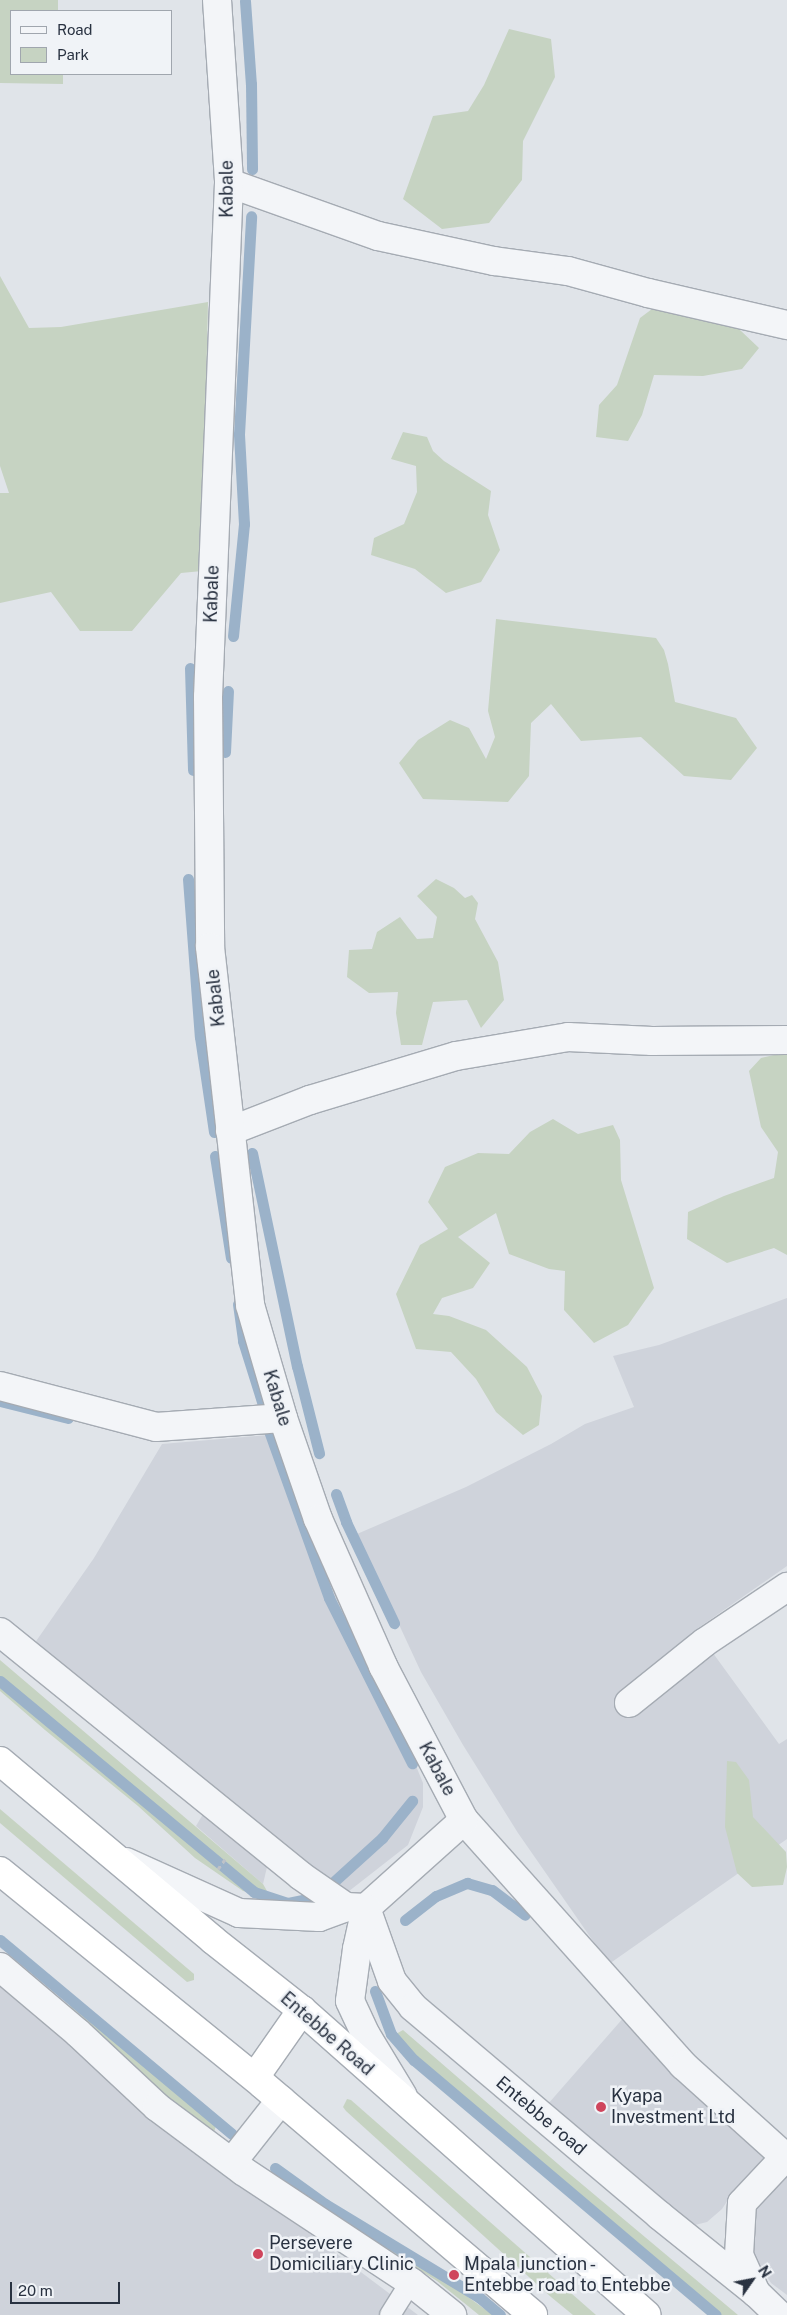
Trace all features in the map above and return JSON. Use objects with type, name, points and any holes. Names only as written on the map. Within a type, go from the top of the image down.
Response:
[{"type":"highway","name":"Entebbe Road","points":[[0,1761],[213,1940],[302,2010],[647,2315]]},
{"type":"highway","points":[[0,1871],[255,2077],[532,2315]]},
{"type":"highway","points":[[255,2077],[302,2010]]},
{"type":"street","name":"Kabale","points":[[217,0],[229,183],[208,697],[210,947],[250,1305],[283,1418],[318,1519],[383,1666],[464,1820],[683,2065],[786,2156]]},
{"type":"street","points":[[229,183],[378,236],[494,261],[568,271],[648,293],[787,325]]},
{"type":"street","points":[[230,1131],[310,1100],[456,1056],[558,1038],[652,1041],[787,1040]]},
{"type":"street","points":[[0,1386],[156,1427],[283,1418]]},
{"type":"street","points":[[630,1703],[705,1642],[787,1587]]},
{"type":"street","points":[[0,1632],[301,1876],[356,1908]]},
{"type":"street","points":[[111,1855],[239,1914],[319,1917],[356,1908],[464,1820]]},
{"type":"street","points":[[356,1908],[357,1949],[350,2001],[366,2035],[408,2103]]},
{"type":"street","name":"Entebbe road","points":[[356,1908],[392,1981],[412,2007],[659,2215],[756,2293],[779,2315]]},
{"type":"street","points":[[0,1967],[78,2033],[157,2107],[318,2222],[411,2282],[452,2315]]},
{"type":"street","points":[[232,2162],[281,2100]]},
{"type":"street","name":"Entebbe road","points":[[756,2293],[739,2255],[742,2203],[786,2156]]},
{"type":"lane","points":[[390,2315],[411,2282]]},
{"type":"path","points":[[216,1872],[228,1855]]},
{"type":"shaded area","points":[[787,1298],[787,1566],[691,1633],[710,1649],[779,1744],[787,1739],[787,1839],[609,1964],[518,1833],[463,1745],[421,1672],[357,1534],[466,1487],[551,1444],[585,1424],[634,1407],[613,1356],[659,1345]]},
{"type":"shaded area","points":[[280,1434],[423,1783],[423,1807],[408,1845],[344,1895],[32,1647],[94,1558],[162,1444]]},
{"type":"shaded area","points":[[206,1809],[268,1863],[263,1884],[196,1826]]},
{"type":"shaded area","points":[[0,1979],[89,2063],[253,2191],[418,2315],[0,2315]]},
{"type":"shaded area","points":[[625,2016],[771,2158],[735,2189],[722,2209],[707,2222],[695,2225],[656,2197],[548,2104]]},
{"type":"shaded area","points":[[787,2171],[787,2295],[771,2283],[758,2263],[749,2235],[753,2212]]},
{"type":"green space","points":[[0,0],[58,0],[58,10],[10,10],[10,75],[63,75],[63,84],[0,83]]},
{"type":"green space","points":[[509,29],[551,39],[555,77],[523,141],[522,180],[489,223],[442,229],[403,199],[433,116],[468,111],[484,85]]},
{"type":"green space","points":[[0,276],[29,328],[61,327],[208,302],[202,571],[181,573],[132,631],[80,631],[51,592],[0,603],[0,493],[9,493],[0,466]]},
{"type":"green space","points":[[719,301],[740,330],[759,348],[742,369],[703,376],[654,375],[642,415],[628,441],[596,437],[599,405],[617,385],[640,318],[656,306]]},
{"type":"green space","points":[[403,432],[427,437],[433,451],[444,461],[491,491],[488,515],[500,550],[481,582],[446,593],[415,569],[371,555],[374,538],[404,524],[417,492],[416,466],[391,459]]},
{"type":"green space","points":[[496,619],[656,638],[664,650],[675,702],[736,718],[757,748],[731,780],[684,776],[641,737],[581,741],[551,704],[531,723],[529,776],[508,802],[423,799],[399,763],[418,740],[450,720],[469,728],[486,759],[495,737],[488,711]]},
{"type":"green space","points":[[436,879],[454,888],[465,898],[472,895],[478,903],[475,919],[498,962],[504,1000],[481,1028],[467,1000],[433,1002],[422,1045],[401,1045],[396,1013],[398,992],[369,993],[347,977],[349,950],[372,949],[377,932],[400,917],[417,939],[433,938],[437,917],[417,896]]},
{"type":"green space","points":[[787,1052],[787,1255],[774,1248],[727,1263],[687,1239],[688,1212],[724,1196],[774,1178],[778,1152],[761,1127],[749,1071],[761,1058]]},
{"type":"green space","points":[[553,1119],[578,1134],[613,1125],[620,1140],[621,1180],[654,1288],[628,1325],[594,1343],[564,1310],[565,1271],[549,1269],[509,1254],[496,1213],[458,1237],[490,1263],[473,1288],[442,1298],[433,1314],[449,1316],[486,1330],[527,1367],[542,1396],[539,1425],[523,1435],[496,1412],[476,1379],[451,1352],[416,1349],[396,1294],[420,1245],[448,1229],[428,1202],[445,1167],[478,1153],[509,1154],[530,1132]]},
{"type":"green space","points":[[0,1660],[263,1884],[271,1898],[243,1891],[195,1858],[138,1806],[0,1691]]},
{"type":"green space","points":[[727,1761],[736,1762],[749,1780],[753,1817],[786,1852],[787,1867],[783,1885],[752,1887],[737,1873],[725,1827]]},
{"type":"green space","points":[[0,1809],[194,1974],[194,1980],[187,1982],[0,1823]]},
{"type":"green space","points":[[71,2003],[208,2118],[216,2126],[214,2132],[210,2134],[67,2010]]},
{"type":"green space","points":[[403,2030],[565,2170],[738,2315],[711,2315],[436,2085],[389,2038]]},
{"type":"green space","points":[[347,2099],[351,2100],[596,2315],[573,2315],[551,2297],[346,2111],[343,2107]]},
{"type":"green space","points":[[362,2229],[454,2287],[493,2315],[479,2315],[437,2281],[360,2232]]},
{"type":"waterway","points":[[245,1],[251,84],[252,169]]},
{"type":"waterway","points":[[233,636],[244,524],[239,434],[251,216]]},
{"type":"waterway","points":[[190,668],[193,770]]},
{"type":"waterway","points":[[225,752],[228,691]]},
{"type":"waterway","points":[[188,879],[200,1037],[214,1132]]},
{"type":"waterway","points":[[252,1153],[297,1366],[319,1453]]},
{"type":"waterway","points":[[215,1156],[231,1258]]},
{"type":"waterway","points":[[238,1304],[243,1341],[264,1408]]},
{"type":"waterway","points":[[0,1401],[68,1418]]},
{"type":"waterway","points":[[269,1431],[329,1598],[412,1763]]},
{"type":"waterway","points":[[336,1494],[346,1522],[394,1623]]},
{"type":"waterway","points":[[0,1681],[254,1892],[288,1903],[312,1898]]},
{"type":"waterway","points":[[329,1886],[382,1838],[412,1801]]},
{"type":"waterway","points":[[405,1920],[436,1896],[467,1883],[492,1890],[525,1915]]},
{"type":"waterway","points":[[0,1940],[232,2134]]},
{"type":"waterway","points":[[375,1991],[391,2034],[414,2060],[716,2315]]},
{"type":"waterway","points":[[275,2168],[325,2204],[480,2298],[500,2315]]},
{"type":"place","name":"Kyapa Investment Ltd","points":[[601,2107]]},
{"type":"place","name":"Persevere Domiciliary Clinic","points":[[258,2254]]},
{"type":"place","name":"Mpala junction - Entebbe road to Entebbe","points":[[454,2275]]}]
